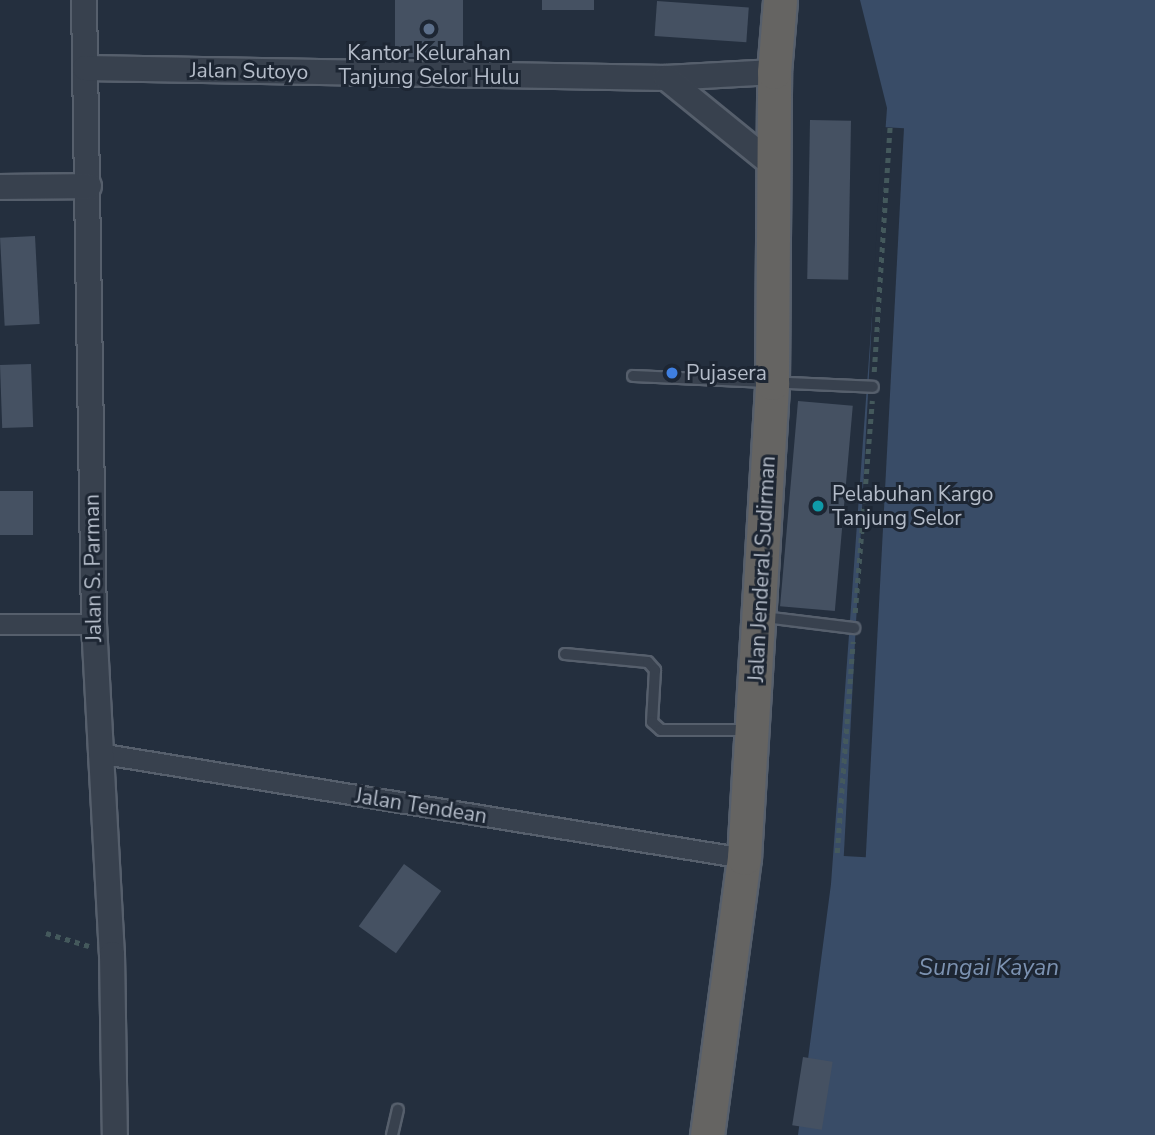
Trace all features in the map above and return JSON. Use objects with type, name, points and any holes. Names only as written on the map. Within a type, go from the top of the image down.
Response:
[{"type":"highway","name":"Jalan Jenderal Sudirman","points":[[707,1135],[744,858],[753,730],[772,383],[774,72],[780,0]]},
{"type":"street","name":"Jalan S. Parman","points":[[84,0],[94,624],[98,753],[112,954],[115,1135]]},
{"type":"street","name":"Jalan Sutoyo","points":[[85,68],[666,78],[774,72]]},
{"type":"street","points":[[666,78],[773,165]]},
{"type":"street","points":[[0,187],[89,186]]},
{"type":"street","points":[[0,624],[94,624]]},
{"type":"street","name":"Jalan Tendean","points":[[98,753],[744,858]]},
{"type":"lane","points":[[632,376],[873,387]]},
{"type":"lane","points":[[760,616],[854,628]]},
{"type":"lane","points":[[565,654],[648,662],[655,670],[652,722],[661,730],[753,730]]},
{"type":"lane","points":[[392,1135],[398,1110]]},
{"type":"path","points":[[837,853],[854,628]]},
{"type":"path","points":[[46,933],[112,954]]},
{"type":"water","name":"Sungai Kayan","points":[[860,0],[1155,0],[1155,1135],[798,1135],[831,884],[887,108]]},
{"type":"pier","points":[[882,127],[904,128],[866,857],[844,856]]},
{"type":"building","name":"Kantor Kelurahan Tanjung Selor Hulu","points":[[395,0],[463,0],[463,57],[395,57]]},
{"type":"building","points":[[542,0],[594,0],[594,10],[542,10]]},
{"type":"building","points":[[657,1],[749,7],[746,42],[655,36]]},
{"type":"building","points":[[810,120],[851,121],[848,280],[807,279]]},
{"type":"building","points":[[35,236],[40,324],[5,326],[0,238]]},
{"type":"building","points":[[31,364],[33,427],[2,428],[0,365]]},
{"type":"building","name":"Pelabuhan Kargo Tanjung Selor","points":[[798,401],[853,406],[835,611],[780,606]]},
{"type":"building","points":[[0,491],[33,491],[33,535],[0,535]]},
{"type":"building","points":[[404,864],[441,891],[396,953],[359,926]]},
{"type":"building","points":[[803,1057],[833,1062],[822,1130],[792,1125]]},
{"type":"place","name":"Kantor Kelurahan Tanjung Selor Hulu","points":[[429,29]]},
{"type":"place","name":"Pujasera","points":[[672,373]]},
{"type":"place","name":"Pelabuhan Kargo Tanjung Selor","points":[[818,506]]}]
